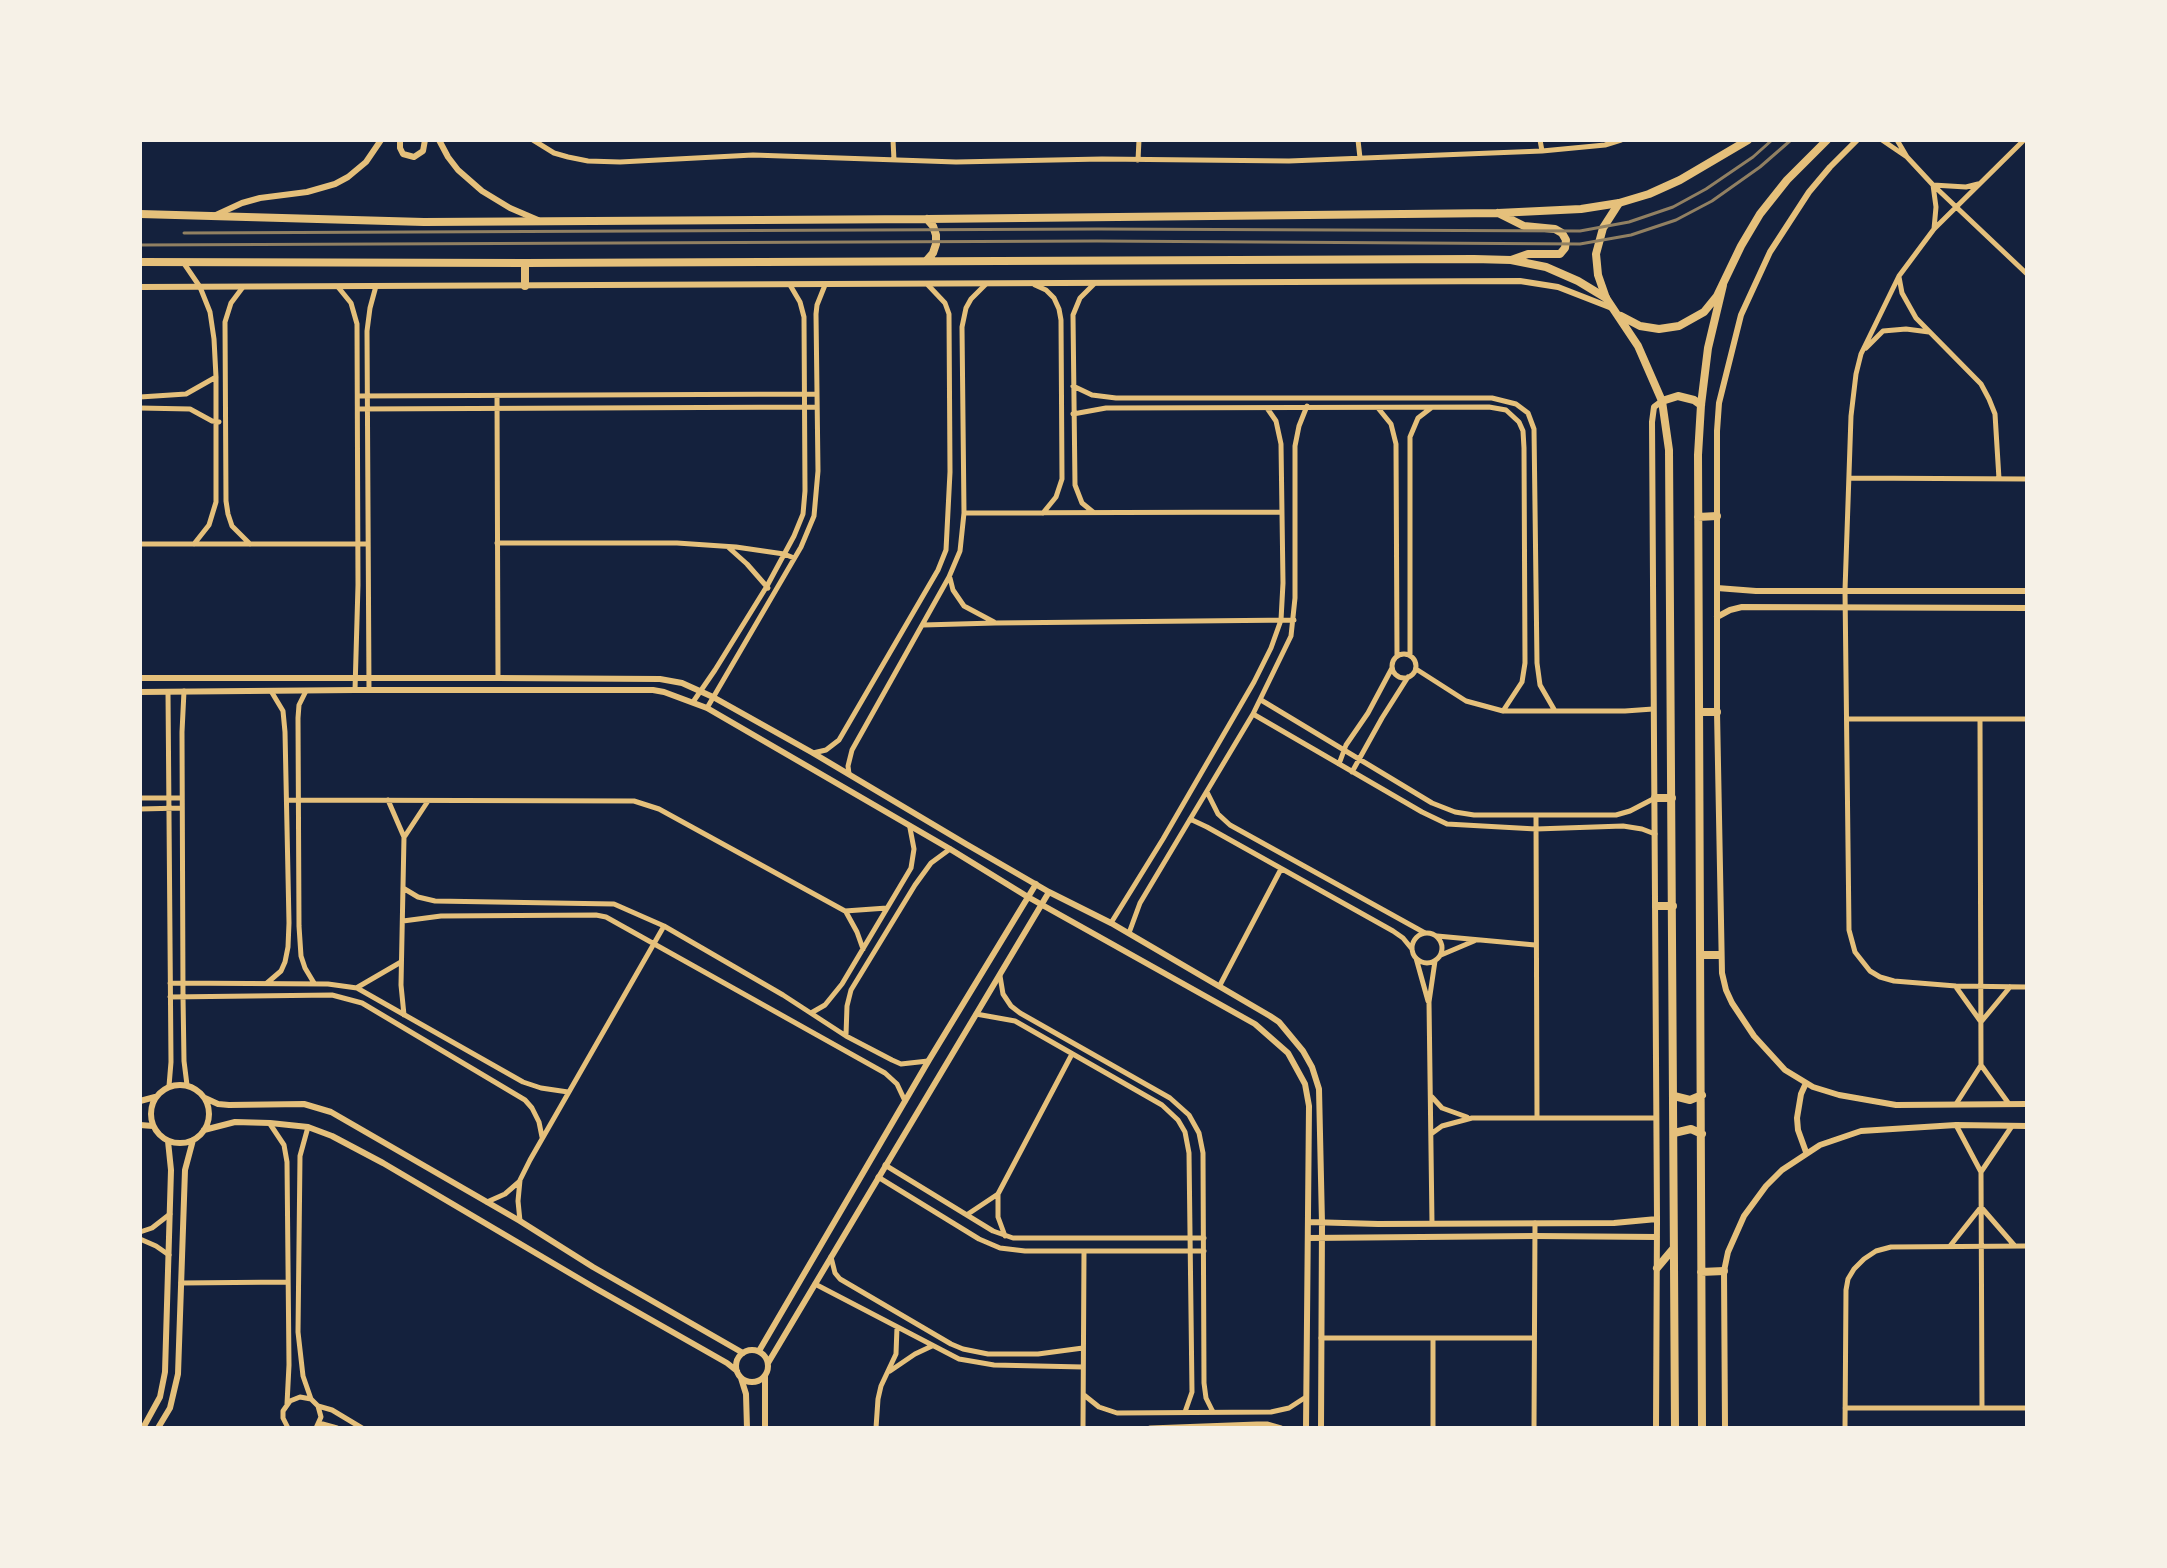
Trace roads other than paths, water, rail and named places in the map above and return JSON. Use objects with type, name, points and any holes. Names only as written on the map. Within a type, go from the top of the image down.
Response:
[{"type":"main road","points":[[140,214],[402,222],[1498,213],[1581,209],[1619,203],[1680,180],[1748,140]]},
{"type":"main road","points":[[1615,311],[1631,322],[1649,328],[1679,326],[1704,312],[1723,285],[1760,214],[1787,180],[1827,140]]},
{"type":"main road","points":[[1619,203],[1603,228],[1598,245],[1598,275],[1606,298],[1644,356],[1662,401],[1669,450],[1675,1428]]},
{"type":"main road","points":[[1498,213],[1524,226],[1555,229],[1566,240],[1560,254],[1528,254],[1511,260]]},
{"type":"main road","points":[[927,219],[933,226],[936,244],[927,260]]},
{"type":"main road","points":[[140,262],[1511,260],[1529,262],[1562,273],[1606,298]]},
{"type":"main road","points":[[525,263],[525,286]]},
{"type":"main road","points":[[1702,1428],[1698,517],[1701,405],[1708,348],[1723,285]]},
{"type":"main road","points":[[1662,401],[1678,396],[1701,405]]},
{"type":"main road","points":[[1698,517],[1717,516]]},
{"type":"main road","points":[[1700,712],[1717,712]]},
{"type":"main road","points":[[1655,798],[1672,798]]},
{"type":"main road","points":[[1656,906],[1673,906]]},
{"type":"main road","points":[[1702,955],[1720,955]]},
{"type":"main road","points":[[1674,1096],[1685,1100],[1702,1095]]},
{"type":"main road","points":[[1674,1133],[1691,1129],[1702,1134]]},
{"type":"main road","points":[[1657,1268],[1673,1248]]},
{"type":"main road","points":[[1701,1272],[1724,1271]]},
{"type":"street","points":[[213,217],[260,198],[307,192],[335,184],[366,162],[381,140]]},
{"type":"street","points":[[400,140],[401,151],[410,157],[421,154],[425,140]]},
{"type":"street","points":[[439,140],[458,170],[482,191],[510,208],[541,221]]},
{"type":"street","points":[[533,140],[554,153],[588,161],[620,162],[753,155],[894,160],[1289,161],[1542,151],[1605,145],[1621,140]]},
{"type":"street","points":[[893,140],[894,160]]},
{"type":"street","points":[[1138,160],[1139,140]]},
{"type":"street","points":[[1358,140],[1360,158]]},
{"type":"street","points":[[1540,140],[1542,151]]},
{"type":"street","points":[[1857,140],[1802,201],[1770,252],[1741,315],[1719,403],[1717,712],[1720,955],[1726,990],[1740,1018],[1766,1051],[1785,1070],[1806,1083],[1839,1095],[1896,1105],[2027,1104]]},
{"type":"street","points":[[1882,140],[1907,157]]},
{"type":"street","points":[[1897,140],[1907,157],[1933,185],[2027,274]]},
{"type":"street","points":[[2024,140],[1934,229],[1899,276],[1861,354],[1851,416],[1845,590],[1849,930],[1855,952],[1870,971],[1894,981],[2027,987]]},
{"type":"street","points":[[1933,185],[1966,187],[1979,184]]},
{"type":"street","points":[[1933,185],[1936,207],[1934,229]]},
{"type":"street","points":[[183,261],[200,287],[213,326],[218,422],[214,511],[207,529],[194,544]]},
{"type":"street","points":[[1899,276],[1906,304],[1916,318],[1981,384],[1989,399],[1995,414],[1999,479]]},
{"type":"street","points":[[140,287],[1533,282],[1570,291],[1615,311]]},
{"type":"street","points":[[849,774],[852,750],[949,577],[962,543],[962,327],[971,299],[986,284]]},
{"type":"street","points":[[1034,284],[1054,298],[1061,320],[1062,479],[1056,497],[1043,513]]},
{"type":"street","points":[[1093,513],[1082,503],[1075,485],[1073,315],[1080,298],[1094,284]]},
{"type":"street","points":[[693,702],[767,586],[803,514],[804,309],[790,285]]},
{"type":"street","points":[[707,708],[794,558],[814,516],[818,471],[816,314],[825,285]]},
{"type":"street","points":[[813,753],[826,750],[839,740],[938,570],[946,550],[950,472],[949,314],[945,303],[928,285]]},
{"type":"street","points":[[337,286],[355,313],[358,396],[355,690]]},
{"type":"street","points":[[369,690],[367,331],[376,286]]},
{"type":"street","points":[[243,287],[231,303],[225,322],[225,422],[228,514],[232,526],[250,544]]},
{"type":"street","points":[[1861,354],[1883,331],[1906,329],[1930,332]]},
{"type":"street","points":[[140,397],[186,394],[216,377]]},
{"type":"street","points":[[1073,386],[1092,395],[1116,398],[1492,398],[1516,404],[1528,413],[1534,429],[1538,675],[1555,711]]},
{"type":"street","points":[[358,396],[817,394]]},
{"type":"street","points":[[497,396],[498,678]]},
{"type":"street","points":[[1129,933],[1140,903],[1253,714],[1286,649],[1294,620],[1295,446],[1307,408],[1307,398]]},
{"type":"street","points":[[1656,1428],[1652,422],[1654,407],[1662,401]]},
{"type":"street","points":[[358,409],[817,407]]},
{"type":"street","points":[[1111,923],[1254,682],[1281,620],[1281,437],[1276,421],[1266,407]]},
{"type":"street","points":[[1377,407],[1391,424],[1396,444],[1397,656]]},
{"type":"street","points":[[1416,669],[1410,655],[1410,437],[1418,418],[1431,407]]},
{"type":"street","points":[[1073,414],[1106,408],[1498,407],[1513,415],[1523,431],[1524,676],[1519,690],[1503,711]]},
{"type":"street","points":[[140,408],[190,409],[218,422],[225,422]]},
{"type":"street","points":[[1849,478],[2027,479]]},
{"type":"street","points":[[964,513],[1282,512]]},
{"type":"street","points":[[803,514],[814,516]]},
{"type":"street","points":[[1525,518],[1536,518]]},
{"type":"street","points":[[497,543],[677,543],[727,546],[794,558]]},
{"type":"street","points":[[140,544],[368,544]]},
{"type":"street","points":[[727,546],[773,593]]},
{"type":"street","points":[[949,577],[953,590],[964,606],[995,623]]},
{"type":"street","points":[[1717,588],[1756,591],[2027,591]]},
{"type":"street","points":[[1717,617],[1742,607],[2027,608]]},
{"type":"street","points":[[922,625],[1294,620]]},
{"type":"street","points":[[1339,764],[1346,745],[1368,713],[1393,661],[1401,654],[1410,655]]},
{"type":"street","points":[[1392,668],[1398,676],[1408,677]]},
{"type":"street","points":[[1416,669],[1466,701],[1503,711],[1653,709]]},
{"type":"street","points":[[1352,772],[1408,677],[1416,669]]},
{"type":"street","points":[[140,678],[660,679],[682,683],[813,753],[1049,892],[1220,985],[1279,1022],[1303,1051],[1319,1089],[1321,1428]]},
{"type":"street","points":[[184,691],[183,996],[187,1085]]},
{"type":"street","points":[[267,983],[281,971],[288,947],[288,800],[283,711],[271,691]]},
{"type":"street","points":[[306,691],[298,711],[300,946],[305,968],[315,984]]},
{"type":"street","points":[[140,692],[664,692],[707,708],[1028,897],[1255,1024],[1288,1053],[1305,1084],[1309,1106],[1306,1428]]},
{"type":"street","points":[[168,692],[169,1086]]},
{"type":"street","points":[[1261,700],[1446,809],[1474,815],[1616,815],[1655,798]]},
{"type":"street","points":[[1253,714],[1447,824],[1536,829],[1623,826],[1655,834]]},
{"type":"street","points":[[1847,719],[2027,719]]},
{"type":"street","points":[[1956,1104],[1981,1065],[1980,720]]},
{"type":"street","points":[[1207,792],[1218,814],[1230,825],[1425,933],[1535,945]]},
{"type":"street","points":[[140,798],[182,798]]},
{"type":"street","points":[[288,800],[640,802],[659,809],[845,911],[863,949]]},
{"type":"street","points":[[388,800],[404,837],[401,992],[404,1015]]},
{"type":"street","points":[[404,837],[428,800]]},
{"type":"street","points":[[140,809],[182,808]]},
{"type":"street","points":[[1536,816],[1537,1118]]},
{"type":"street","points":[[1190,819],[1403,938],[1416,958],[1429,1002]]},
{"type":"street","points":[[810,1013],[825,1005],[842,984],[905,878],[913,862],[910,828]]},
{"type":"street","points":[[846,1036],[851,990],[915,885],[931,863],[950,849]]},
{"type":"street","points":[[1220,985],[1281,869]]},
{"type":"street","points":[[905,878],[915,885]]},
{"type":"street","points":[[759,1351],[1036,884]]},
{"type":"street","points":[[403,888],[418,897],[435,901],[605,903],[626,908],[664,926],[750,975],[846,1036],[901,1064],[929,1060]]},
{"type":"street","points":[[765,1428],[768,1363],[1049,892]]},
{"type":"street","points":[[845,911],[887,908]]},
{"type":"street","points":[[403,921],[441,916],[606,917],[885,1073],[897,1084],[905,1101]]},
{"type":"street","points":[[487,1202],[505,1194],[520,1180],[664,926]]},
{"type":"street","points":[[1412,949],[1415,938],[1425,933]]},
{"type":"street","points":[[1437,936],[1442,943],[1441,955]]},
{"type":"street","points":[[1416,958],[1425,963],[1435,961],[1441,955],[1475,940]]},
{"type":"street","points":[[357,988],[402,961]]},
{"type":"street","points":[[1432,1223],[1429,1002],[1435,961]]},
{"type":"street","points":[[1000,974],[1003,994],[1011,1006],[1170,1098],[1189,1115],[1199,1133],[1204,1238],[1204,1383],[1206,1398],[1213,1412]]},
{"type":"street","points":[[170,983],[337,984],[357,988],[523,1082],[568,1092]]},
{"type":"street","points":[[337,984],[337,996]]},
{"type":"street","points":[[842,984],[851,990]]},
{"type":"street","points":[[1956,986],[1981,1022]]},
{"type":"street","points":[[1981,1022],[2010,987]]},
{"type":"street","points":[[170,997],[337,996],[362,1003],[516,1094],[532,1108],[542,1137]]},
{"type":"street","points":[[1015,1021],[1020,1013]]},
{"type":"street","points":[[976,1014],[1015,1021],[1162,1105],[1178,1120],[1189,1143],[1192,1392],[1185,1412]]},
{"type":"street","points":[[1005,1236],[998,1217],[998,1194],[1072,1054]]},
{"type":"street","points":[[1981,1065],[2009,1104]]},
{"type":"street","points":[[1806,1083],[1797,1118],[1806,1152]]},
{"type":"street","points":[[140,1101],[155,1097],[169,1086],[187,1085],[205,1098],[209,1111],[204,1130]]},
{"type":"street","points":[[1430,1095],[1442,1108],[1472,1118],[1656,1118]]},
{"type":"street","points":[[155,1097],[150,1111],[153,1126],[168,1141],[193,1140],[204,1130],[235,1122],[270,1123],[308,1127],[383,1163],[727,1363],[737,1371],[746,1394],[747,1428]]},
{"type":"street","points":[[205,1098],[229,1105],[304,1104],[331,1112],[743,1353]]},
{"type":"street","points":[[1431,1135],[1442,1126],[1472,1118]]},
{"type":"street","points":[[270,1123],[280,1137],[286,1154],[289,1365],[287,1404],[283,1411],[286,1427]]},
{"type":"street","points":[[140,1125],[153,1126]]},
{"type":"street","points":[[1956,1125],[1981,1172],[1982,1408]]},
{"type":"street","points":[[1725,1428],[1724,1271],[1734,1236],[1744,1216],[1782,1170],[1806,1152],[1861,1131],[1956,1125],[2027,1126]]},
{"type":"street","points":[[1981,1172],[2012,1126]]},
{"type":"street","points":[[308,1127],[300,1156],[298,1332],[303,1376],[311,1399],[320,1411],[317,1426],[337,1428]]},
{"type":"street","points":[[158,1428],[170,1408],[176,1386],[185,1170],[193,1140]]},
{"type":"street","points":[[143,1428],[157,1405],[164,1381],[171,1160],[168,1141]]},
{"type":"street","points":[[885,1165],[1005,1236],[1021,1239],[1204,1238]]},
{"type":"street","points":[[878,1177],[970,1234],[989,1244],[1012,1250],[1204,1251]]},
{"type":"street","points":[[520,1180],[520,1221]]},
{"type":"street","points":[[967,1215],[998,1194]]},
{"type":"street","points":[[1950,1246],[1981,1207]]},
{"type":"street","points":[[1981,1207],[2015,1246]]},
{"type":"street","points":[[140,1232],[160,1223],[170,1214]]},
{"type":"street","points":[[1309,1222],[1633,1223],[1657,1219]]},
{"type":"street","points":[[970,1234],[978,1221]]},
{"type":"street","points":[[1534,1428],[1535,1223]]},
{"type":"street","points":[[1308,1238],[1657,1237]]},
{"type":"street","points":[[140,1239],[169,1255]]},
{"type":"street","points":[[1845,1428],[1845,1299],[1848,1279],[1864,1259],[1876,1251],[1891,1247],[2027,1246]]},
{"type":"street","points":[[1083,1428],[1084,1251]]},
{"type":"street","points":[[831,1256],[831,1264],[840,1279],[963,1349],[988,1354],[1038,1354],[1083,1348]]},
{"type":"street","points":[[181,1283],[288,1282]]},
{"type":"street","points":[[814,1283],[959,1359],[981,1364],[1083,1367]]},
{"type":"street","points":[[876,1428],[881,1386],[896,1354],[897,1326]]},
{"type":"street","points":[[1320,1338],[1534,1338]]},
{"type":"street","points":[[1433,1338],[1433,1428]]},
{"type":"street","points":[[889,1372],[933,1345]]},
{"type":"street","points":[[737,1371],[736,1363],[743,1353],[751,1350],[763,1354],[768,1363]]},
{"type":"street","points":[[741,1378],[756,1382],[765,1376]]},
{"type":"street","points":[[1084,1395],[1099,1407],[1117,1413],[1280,1411],[1306,1397]]},
{"type":"street","points":[[287,1404],[300,1397],[311,1399]]},
{"type":"street","points":[[318,1406],[332,1410],[362,1428]]},
{"type":"street","points":[[1845,1408],[2027,1408]]},
{"type":"street","points":[[1150,1428],[1257,1424],[1281,1428]]},
{"type":"railway","points":[[184,233],[1098,229],[1580,231],[1629,222],[1673,207],[1706,189],[1772,140]]},
{"type":"railway","points":[[140,245],[1097,241],[1580,244],[1631,235],[1676,220],[1712,201],[1760,167],[1791,140]]}]
